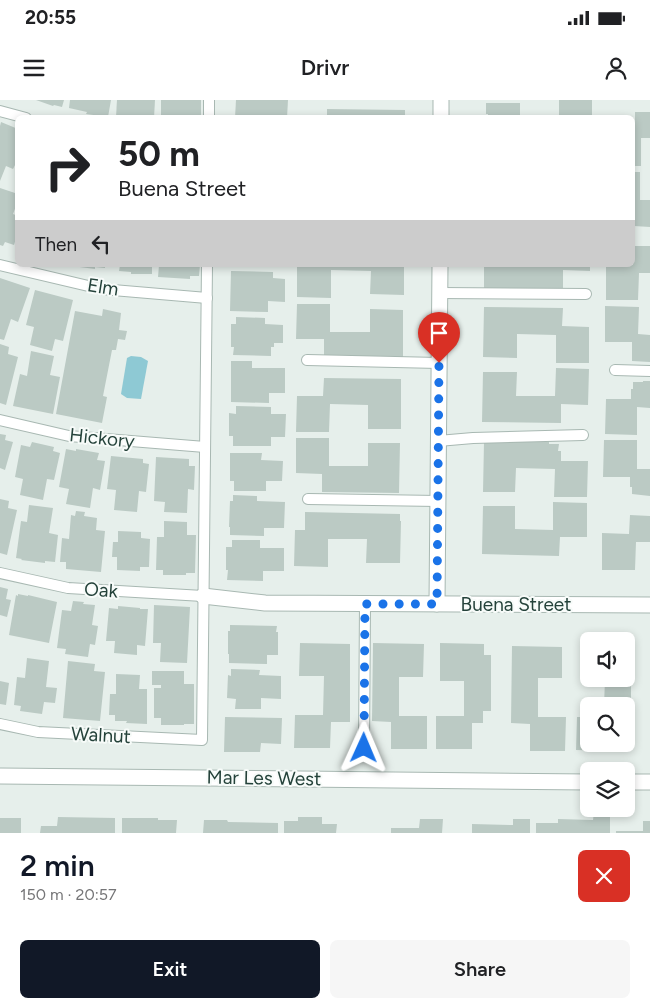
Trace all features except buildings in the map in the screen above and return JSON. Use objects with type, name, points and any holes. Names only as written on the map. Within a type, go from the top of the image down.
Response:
[{"type":"street","points":[[441,100],[441,115]]},
{"type":"street","points":[[437,604],[440,267]]},
{"type":"street","name":"Buena Street","points":[[203,596],[265,603],[650,605]]},
{"type":"street","name":"Mar Les West","points":[[0,776],[580,782]]},
{"type":"street","points":[[635,782],[650,782]]},
{"type":"lane","points":[[209,100],[209,115]]},
{"type":"lane","points":[[0,111],[15,115]]},
{"type":"lane","name":"Elm","points":[[0,264],[102,289],[207,298]]},
{"type":"lane","points":[[203,596],[207,267]]},
{"type":"lane","points":[[440,293],[586,294]]},
{"type":"lane","points":[[307,360],[439,363]]},
{"type":"lane","points":[[615,370],[650,371]]},
{"type":"lane","name":"Hickory","points":[[0,420],[69,436],[205,447]]},
{"type":"lane","points":[[438,441],[473,438],[583,436]]},
{"type":"lane","points":[[308,499],[438,501]]},
{"type":"lane","name":"Oak","points":[[0,573],[68,588],[203,596]]},
{"type":"lane","name":"Walnut","points":[[0,724],[38,732],[202,740],[203,596]]},
{"type":"lane","points":[[364,748],[365,604]]},
{"type":"water","points":[[131,356],[141,357],[148,361],[141,399],[127,398],[121,394],[127,358]]},
{"type":"route","points":[[364,748],[365,604],[437,604],[439,363]]}]
